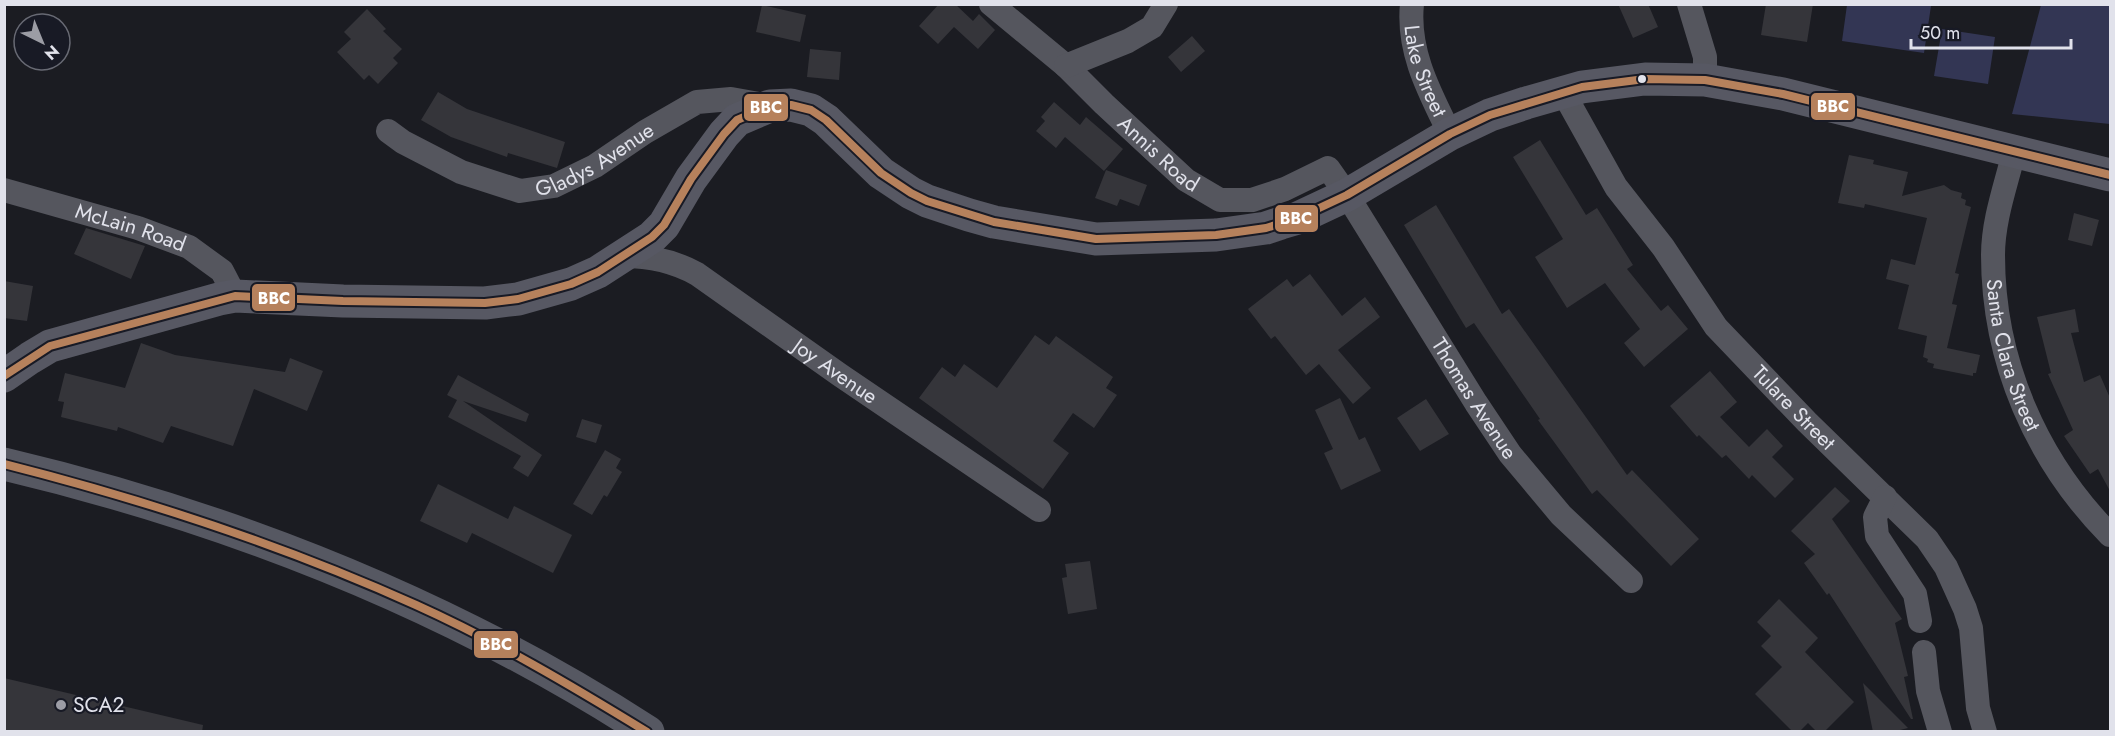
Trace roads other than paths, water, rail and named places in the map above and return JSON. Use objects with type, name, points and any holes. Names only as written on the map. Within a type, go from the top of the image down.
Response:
[{"type":"main road","points":[[4,464],[202,519],[259,538],[335,569],[404,598],[483,637],[560,679],[648,732]]},
{"type":"street","name":"Annis Road","points":[[991,4],[1066,66],[1186,180],[1220,200],[1252,200],[1285,189],[1328,168],[1347,195]]},
{"type":"street","points":[[1066,66],[1128,41],[1152,27],[1166,4]]},
{"type":"street","name":"Lake Street","points":[[1412,4],[1411,30],[1418,64],[1450,134]]},
{"type":"street","points":[[1689,4],[1705,57],[1705,80]]},
{"type":"street","points":[[4,376],[30,358],[58,344],[203,303],[236,296],[343,301],[501,302],[544,293],[571,284],[598,272],[652,237],[664,225],[711,149],[737,120],[770,106],[791,105],[811,110],[826,120],[895,183],[927,201],[986,220],[1078,237],[1114,240],[1216,234],[1266,228],[1298,218],[1347,195],[1450,134],[1490,115],[1582,87],[1645,79],[1705,80],[1783,94],[2110,175]]},
{"type":"street","name":"Tulare Street","points":[[1563,92],[1616,187],[1663,247],[1716,327],[1807,422],[1927,539],[1946,567],[1965,609],[1973,645],[1978,708],[1985,732]]},
{"type":"street","name":"Gladys Avenue","points":[[388,131],[403,142],[461,172],[520,192],[554,186],[585,171],[645,132],[698,102],[731,99],[770,106]]},
{"type":"street","name":"Santa Clara Street","points":[[2014,152],[2002,198],[1993,255],[1997,310],[2012,375],[2023,409],[2039,441],[2075,493],[2110,535]]},
{"type":"street","name":"McLain Road","points":[[4,190],[138,228],[189,246],[222,271],[236,296]]},
{"type":"street","name":"Thomas Avenue","points":[[1347,195],[1469,393],[1510,454],[1561,515],[1631,581]]},
{"type":"street","name":"Joy Avenue","points":[[623,256],[644,256],[663,260],[681,265],[697,274],[840,375],[1039,510]]},
{"type":"street","points":[[1885,497],[1875,517],[1877,536],[1916,594],[1920,621]]},
{"type":"street","points":[[1924,652],[1928,691],[1940,732]]},
{"type":"place","name":"SCA2","points":[[61,705]]}]
